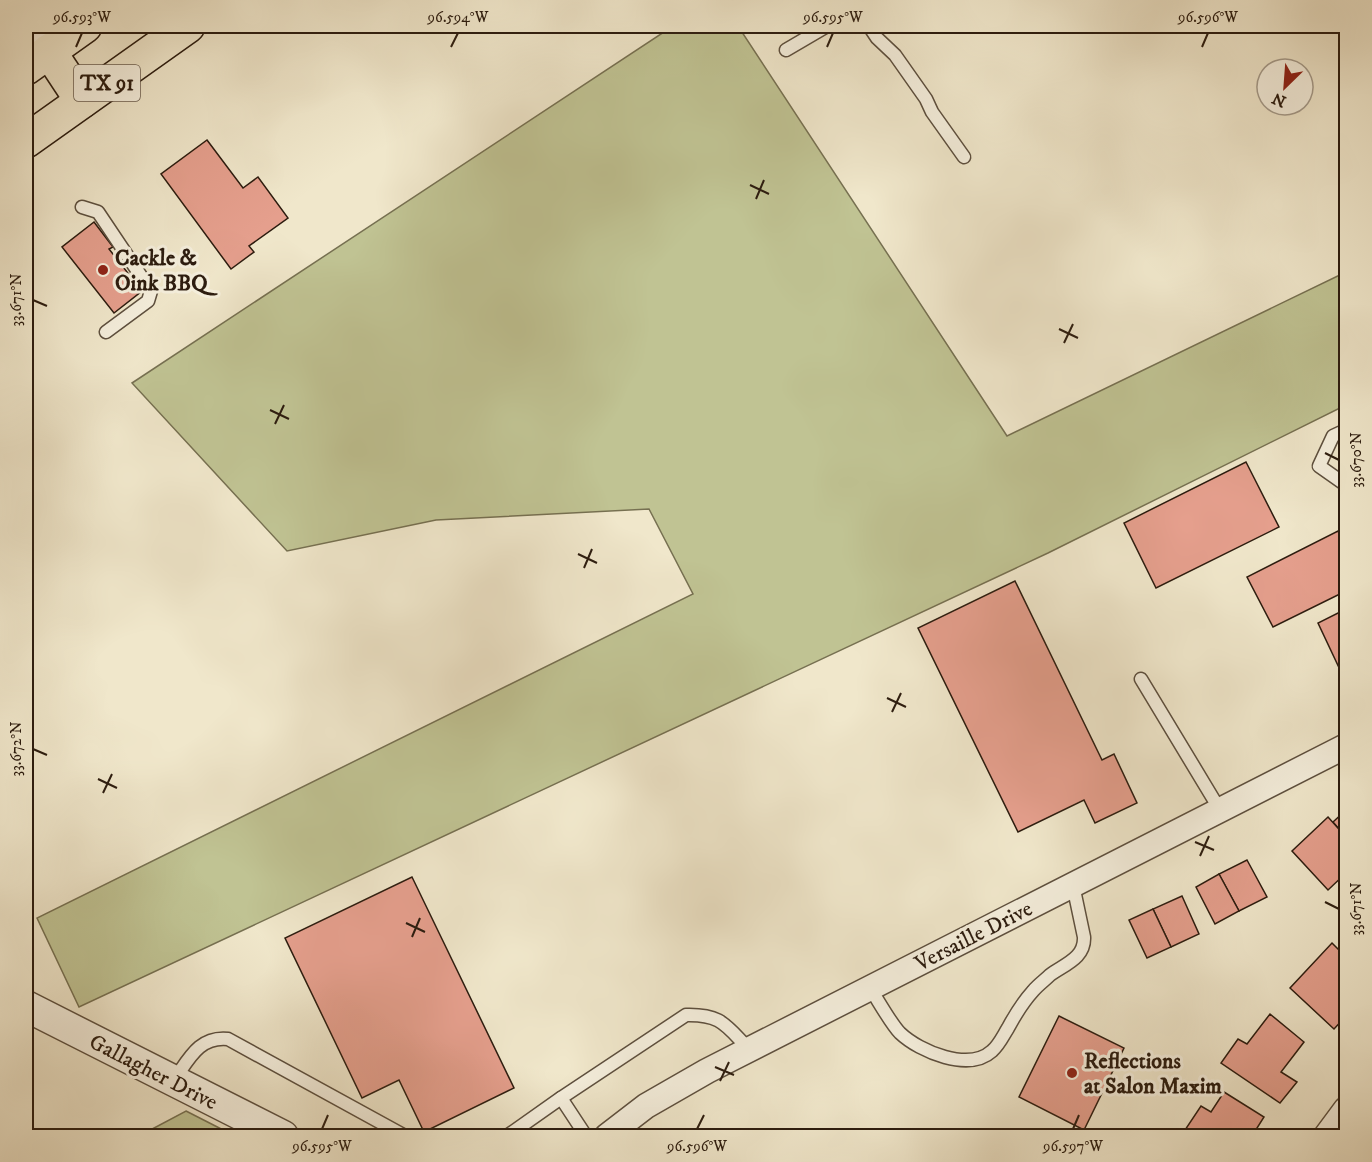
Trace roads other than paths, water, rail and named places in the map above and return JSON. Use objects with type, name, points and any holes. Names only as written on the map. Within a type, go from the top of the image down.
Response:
[{"type":"main road","name":"TX 91","points":[[35,48],[85,26]]},
{"type":"main road","name":"TX 91","points":[[30,128],[82,101],[188,26]]},
{"type":"main road","points":[[35,48],[82,101]]},
{"type":"street","name":"Versaille Drive","points":[[607,1137],[646,1106],[707,1071],[1347,746]]},
{"type":"street","name":"Gallagher Drive","points":[[26,1006],[283,1137]]},
{"type":"street","points":[[1326,1137],[1347,1109]]},
{"type":"lane","points":[[786,50],[827,26]]},
{"type":"lane","points":[[869,26],[877,38],[895,55],[964,157]]},
{"type":"lane","points":[[82,207],[98,212],[151,291],[148,300],[106,332]]},
{"type":"lane","points":[[1347,430],[1333,436],[1319,465],[1347,485]]},
{"type":"lane","points":[[1142,679],[1220,810]]},
{"type":"lane","points":[[870,988],[899,1032],[927,1051],[950,1058],[964,1059],[981,1057],[991,1052],[1022,1004],[1034,990],[1051,975],[1072,962],[1080,952],[1084,937],[1072,885]]},
{"type":"lane","points":[[507,1137],[561,1098],[686,1015],[701,1014],[721,1021],[749,1050]]},
{"type":"lane","points":[[174,1081],[198,1047],[216,1038],[228,1039],[405,1137]]},
{"type":"lane","points":[[561,1098],[586,1137]]},
{"type":"place","name":"Cackle & Oink BBQ","points":[[103,270]]},
{"type":"place","name":"Reflections at Salon Maxim","points":[[1072,1073]]}]
